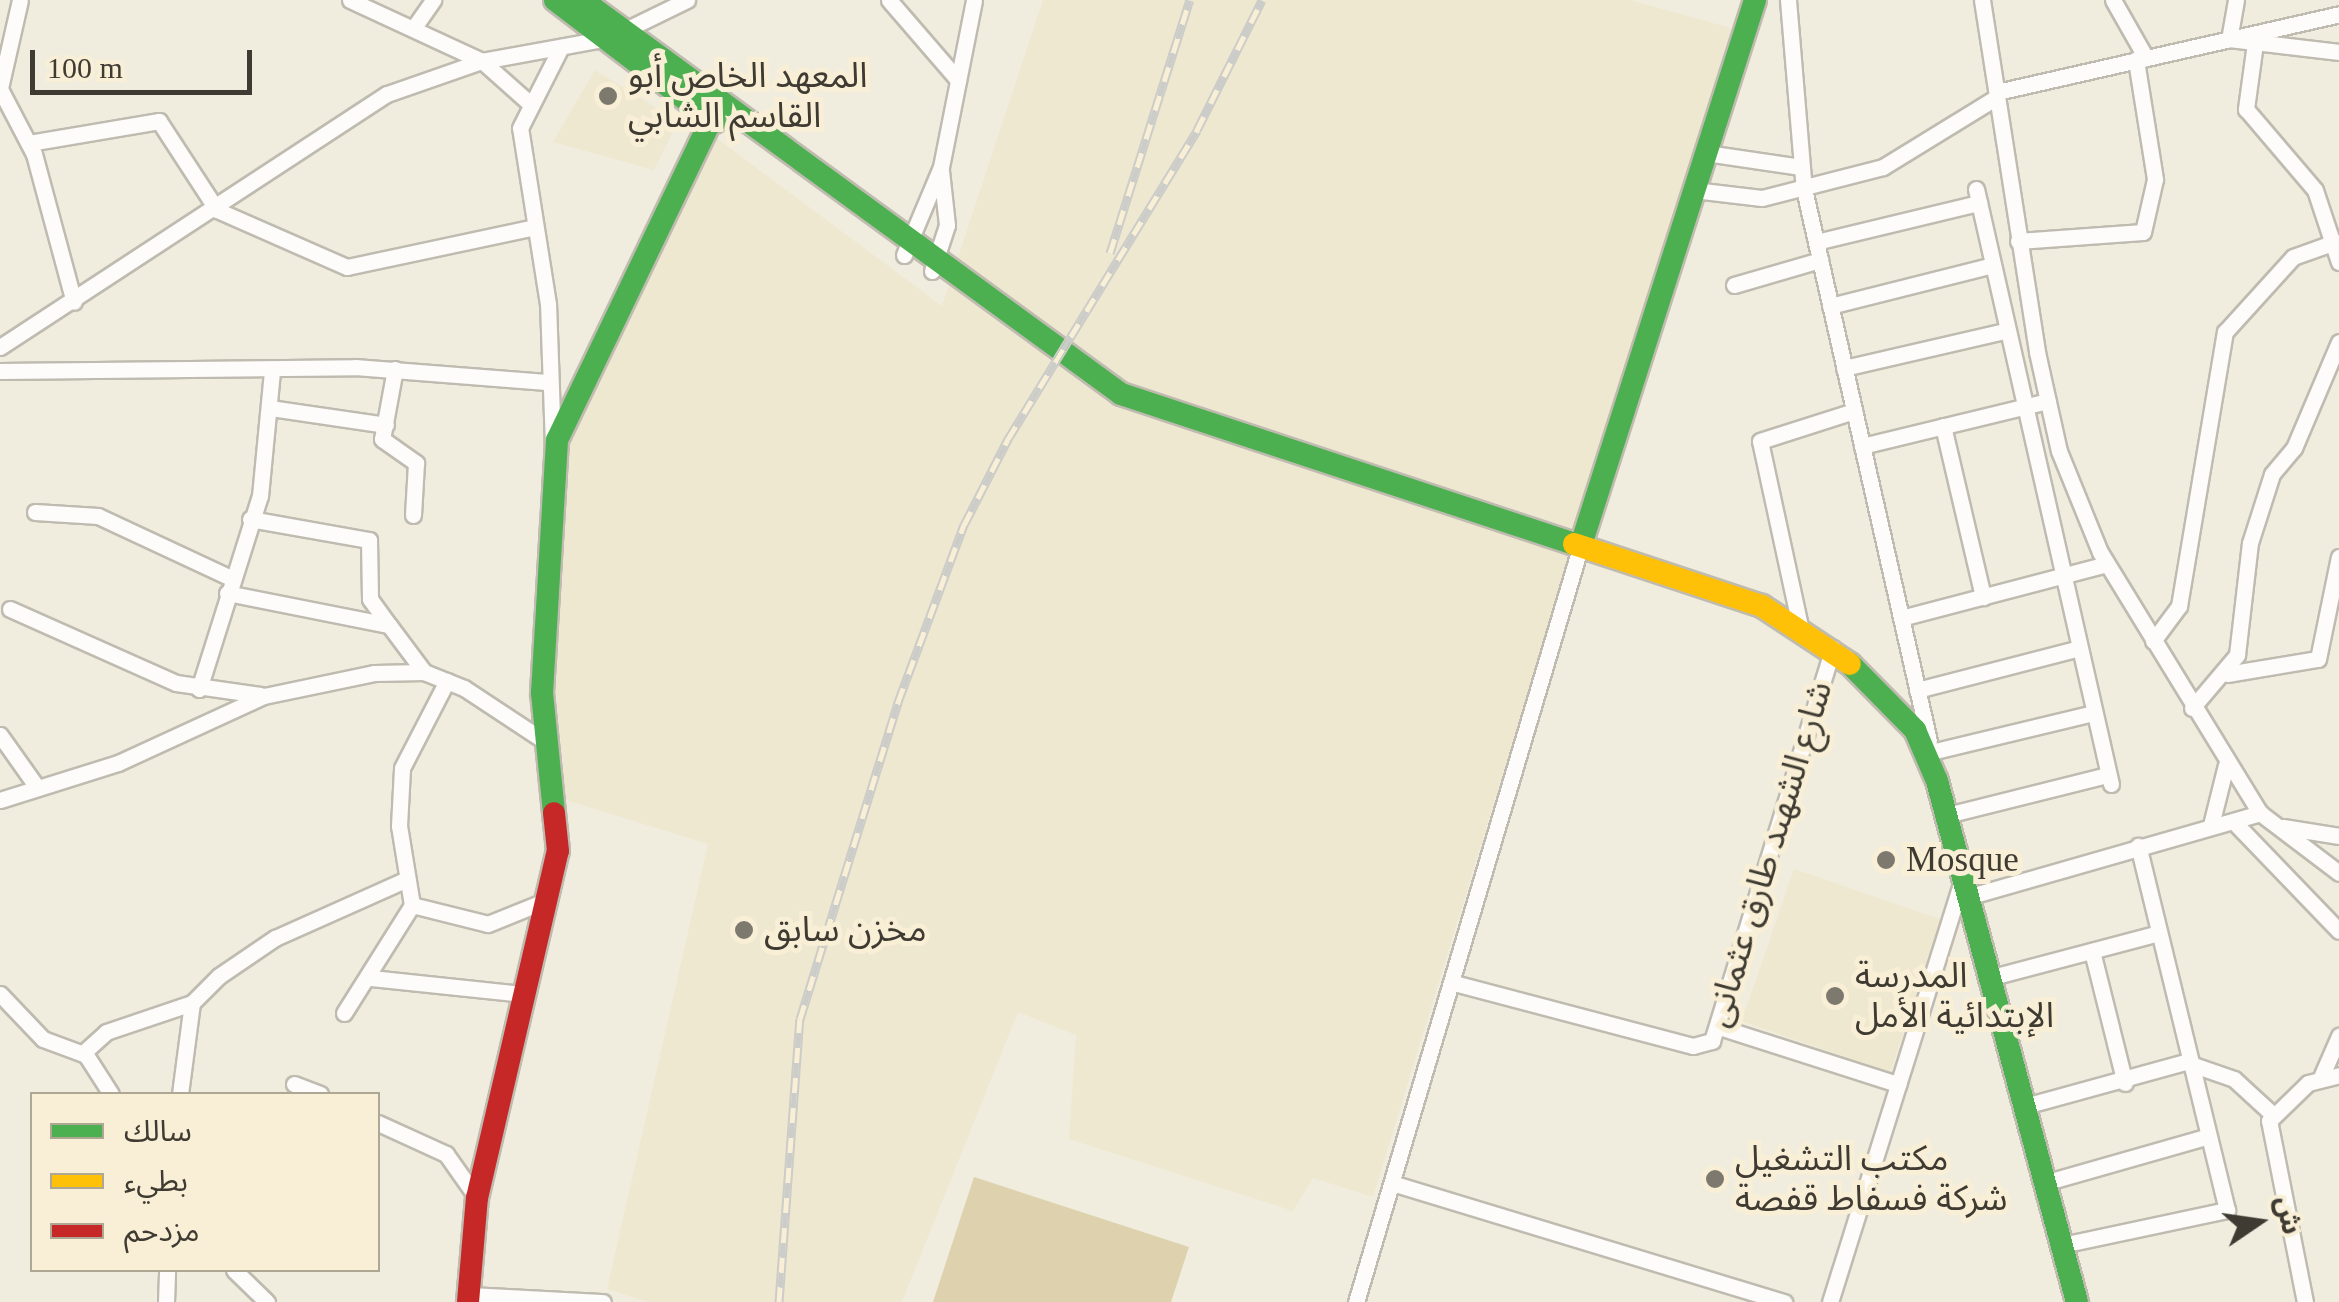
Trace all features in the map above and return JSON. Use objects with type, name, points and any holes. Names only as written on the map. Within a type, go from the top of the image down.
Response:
[{"type":"main road","points":[[555,0],[618,35]]},
{"type":"main road","points":[[582,0],[618,35],[714,112],[1046,346],[1122,394],[1183,418],[1581,545],[1800,626],[1833,648],[1915,730],[1938,781],[2076,1302]]},
{"type":"main road","points":[[1581,545],[1755,0]]},
{"type":"main road","points":[[468,1299],[477,1198],[558,851],[546,742],[542,593],[555,455],[714,112]]},
{"type":"street","points":[[20,0],[0,89],[30,142],[74,302]]},
{"type":"street","points":[[350,0],[415,26],[482,61],[526,102]]},
{"type":"street","points":[[415,26],[433,0]]},
{"type":"street","points":[[889,0],[958,80]]},
{"type":"street","points":[[942,270],[941,167],[974,0]]},
{"type":"street","points":[[1788,0],[1804,189],[1938,781]]},
{"type":"street","points":[[1982,0],[2018,241],[2048,401],[2108,564],[2226,765],[2260,813],[2339,873]]},
{"type":"street","points":[[2018,241],[2143,232],[2155,178],[2141,59],[2113,0]]},
{"type":"street","points":[[2228,39],[2236,0]]},
{"type":"street","points":[[0,347],[217,210],[387,94],[482,61],[618,35],[680,1]]},
{"type":"street","points":[[1694,190],[1742,199],[1804,189],[1902,158],[1997,94],[2339,14]]},
{"type":"street","points":[[2228,39],[2339,52]]},
{"type":"street","points":[[2255,42],[2246,109],[2315,190],[2339,262]]},
{"type":"street","points":[[555,455],[548,382],[548,304],[520,167],[526,102],[562,47]]},
{"type":"street","points":[[30,142],[159,121],[217,210],[347,267],[531,228]]},
{"type":"street","points":[[1706,153],[1801,167]]},
{"type":"street","points":[[907,248],[941,167]]},
{"type":"street","points":[[1816,242],[1977,196],[2066,575],[2076,649],[2109,780],[1948,815]]},
{"type":"street","points":[[2153,641],[2179,606],[2226,332],[2294,258],[2335,242]]},
{"type":"street","points":[[1734,285],[1820,260]]},
{"type":"street","points":[[1830,306],[1993,265]]},
{"type":"street","points":[[1844,368],[2008,330]]},
{"type":"street","points":[[2192,708],[2227,674],[2272,474],[2294,448],[2339,342]]},
{"type":"street","points":[[0,372],[395,369],[548,382]]},
{"type":"street","points":[[395,369],[384,444],[416,463],[413,515]]},
{"type":"street","points":[[200,690],[250,519],[270,408],[272,372]]},
{"type":"street","points":[[1862,446],[2048,401]]},
{"type":"street","points":[[270,408],[386,425]]},
{"type":"street","points":[[1800,626],[1760,441],[1854,412]]},
{"type":"street","points":[[1942,426],[1983,597]]},
{"type":"street","points":[[35,512],[98,516],[230,586],[390,625]]},
{"type":"street","points":[[250,519],[369,540],[370,600],[424,672]]},
{"type":"street","points":[[1356,1302],[1454,983],[1581,545]]},
{"type":"street","points":[[2227,674],[2318,658],[2339,557]]},
{"type":"street","points":[[1901,618],[2108,564]]},
{"type":"street","points":[[10,609],[200,690],[264,696],[424,672],[447,681],[546,742]]},
{"type":"street","name":"شارع الشهىد طارق عثمانى","points":[[1454,983],[1693,1046],[1722,1028],[1833,648]]},
{"type":"street","points":[[1917,690],[2076,649]]},
{"type":"street","points":[[344,1013],[371,978],[412,905],[407,879],[402,768],[447,681]]},
{"type":"street","points":[[0,800],[34,784],[118,763],[264,696]]},
{"type":"street","points":[[1931,752],[2092,713]]},
{"type":"street","points":[[0,736],[34,784]]},
{"type":"street","points":[[2211,826],[2226,765]]},
{"type":"street","points":[[1971,896],[2260,813]]},
{"type":"street","points":[[2234,822],[2339,930]]},
{"type":"street","points":[[2278,827],[2339,836]]},
{"type":"street","points":[[2062,1245],[2227,1210],[2185,1062],[2138,846]]},
{"type":"street","points":[[1830,1302],[1964,872]]},
{"type":"street","points":[[83,1053],[106,1032],[192,1003],[248,952],[407,879]]},
{"type":"street","points":[[412,905],[488,924],[547,900]]},
{"type":"street","points":[[1992,977],[2158,933]]},
{"type":"street","points":[[2092,950],[2125,1084]]},
{"type":"street","points":[[371,978],[524,994]]},
{"type":"street","points":[[0,994],[43,1039],[83,1053],[110,1092]]},
{"type":"street","points":[[180,1092],[192,1003]]},
{"type":"street","points":[[1722,1028],[1898,1084]]},
{"type":"street","points":[[2271,1113],[2322,1074],[2339,1036]]},
{"type":"street","points":[[2025,1106],[2125,1084],[2185,1062],[2234,1080],[2271,1113],[2305,1302]]},
{"type":"street","points":[[2322,1074],[2339,1075]]},
{"type":"street","points":[[294,1084],[315,1092]]},
{"type":"street","points":[[380,1125],[446,1154],[477,1198]]},
{"type":"street","points":[[2044,1183],[2205,1138]]},
{"type":"street","points":[[1392,1183],[1784,1302]]},
{"type":"street","points":[[166,1302],[167,1272]]},
{"type":"street","points":[[236,1272],[266,1302]]},
{"type":"street","points":[[468,1299],[603,1302]]},
{"type":"shaded area","points":[[1043,0],[1630,0],[1731,28],[1373,1197],[1313,1178],[1293,1211],[1069,1139],[1076,1035],[1018,1012],[902,1302],[648,1302],[607,1289],[708,844],[566,800],[547,593],[563,459],[715,137],[942,306]]},
{"type":"shaded area","name":"المعهد الخاص أبو القاسم الشابي","points":[[595,70],[678,121],[654,170],[553,142]]},
{"type":"shaded area","points":[[1794,869],[1942,920],[1890,1072],[1742,1021]]},
{"type":"shaded area","points":[[974,1177],[1189,1247],[1171,1302],[933,1302]]},
{"type":"railway","points":[[1110,253],[1190,0]]},
{"type":"railway","points":[[779,1302],[800,1019],[898,702],[964,525],[1008,439],[1197,130],[1262,0]]},
{"type":"traffic: fast","points":[[555,0],[715,122]]},
{"type":"traffic: fast","points":[[582,0],[1121,394],[1574,544]]},
{"type":"traffic: fast","points":[[1581,545],[1755,0]]},
{"type":"traffic: fast","points":[[554,813],[542,693],[557,440],[718,105]]},
{"type":"traffic: fast","points":[[1850,664],[1915,730],[1937,781],[2077,1302]]},
{"type":"traffic: slow","points":[[1574,544],[1762,606],[1850,664]]},
{"type":"traffic: jam","points":[[468,1302],[477,1198],[558,851],[554,813]]},
{"type":"place","name":"المعهد الخاص أبو القاسم الشابي","points":[[608,96]]},
{"type":"place","name":"Mosque","points":[[1886,860]]},
{"type":"place","name":"مخزن سابق","points":[[744,930]]},
{"type":"place","name":"المدرسة الإبتدائية الأمل","points":[[1835,996]]},
{"type":"place","name":"مكتب التشغيل شركة فسفاط قفصة","points":[[1715,1179]]}]
